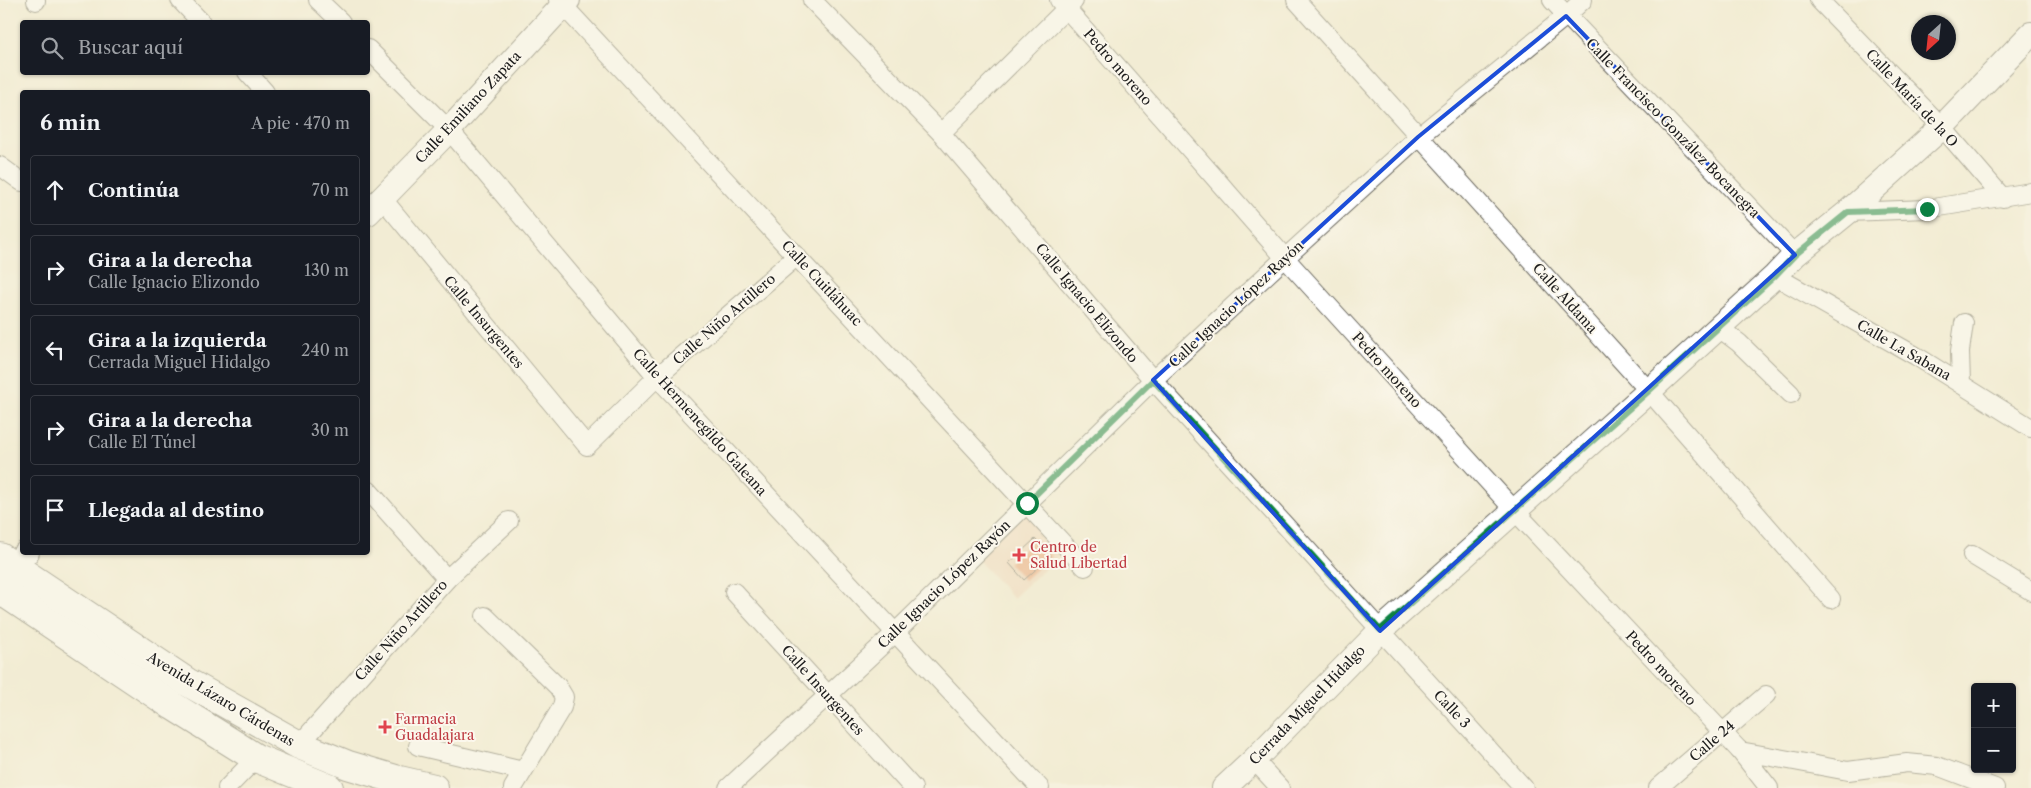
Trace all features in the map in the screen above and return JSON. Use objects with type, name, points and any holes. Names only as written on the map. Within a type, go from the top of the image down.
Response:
[{"type":"main road","name":"Avenida Lázaro Cárdenas","points":[[10,564],[188,682],[299,745],[348,765],[394,779],[434,788]]},
{"type":"main road","name":"Avenida Lázaro Cárdenas","points":[[0,590],[173,706],[256,758],[329,788]]},
{"type":"street","points":[[180,0],[199,20]]},
{"type":"street","points":[[318,0],[339,20]]},
{"type":"street","name":"Calle Ignacio Elizondo","points":[[812,0],[941,132],[1153,380],[1380,630]]},
{"type":"street","name":"Calle Aldama","points":[[1296,0],[1649,391],[1831,599]]},
{"type":"street","name":"Calle Francisco González Bocanegra","points":[[1552,0],[1795,255]]},
{"type":"street","name":"Calle Ignacio López Rayón","points":[[728,788],[895,633],[1153,380],[1285,258],[1418,137],[1566,16],[1582,0]]},
{"type":"street","name":"Calle María de la O","points":[[1819,0],[1942,127],[2003,198]]},
{"type":"street","name":"Calle Emiliano Zapata","points":[[372,205],[449,130],[563,2]]},
{"type":"street","name":"Calle Cuitláhuac","points":[[563,2],[1085,567]]},
{"type":"street","points":[[941,132],[1067,3]]},
{"type":"street","name":"Pedro moreno","points":[[1067,3],[1285,258],[1515,511],[1740,751],[1769,788]]},
{"type":"street","name":"Cerrada Miguel Hidalgo","points":[[1224,788],[1254,760],[1380,630],[1649,391],[1775,276],[1795,255],[1848,212],[1942,127],[2031,34]]},
{"type":"street","name":"Calle Hermenegildo Galeana","points":[[370,51],[449,130],[657,377],[1040,788]]},
{"type":"street","points":[[250,75],[263,90]]},
{"type":"street","points":[[0,166],[20,181]]},
{"type":"street","points":[[1848,212],[1927,209],[2031,192]]},
{"type":"street","name":"Calle Insurgentes","points":[[372,205],[587,446]]},
{"type":"street","name":"Calle Niño Artillero","points":[[587,446],[657,377],[797,256]]},
{"type":"street","name":"Calle La Sabana","points":[[1775,276],[1916,356],[2031,428]]},
{"type":"street","points":[[1961,384],[1960,351],[1964,323]]},
{"type":"street","points":[[1718,327],[1739,343],[1791,394]]},
{"type":"street","points":[[370,492],[447,579]]},
{"type":"street","name":"Calle Niño Artillero","points":[[299,745],[447,579],[509,521]]},
{"type":"street","points":[[1972,555],[2031,591]]},
{"type":"street","name":"Calle Insurgentes","points":[[734,592],[913,788]]},
{"type":"street","points":[[485,616],[558,687],[564,698],[562,707],[513,788]]},
{"type":"street","name":"Calle 3","points":[[1380,630],[1524,788]]},
{"type":"street","name":"Calle 24","points":[[1658,788],[1766,695]]},
{"type":"street","points":[[418,746],[523,771]]},
{"type":"street","points":[[1740,751],[1848,771],[1907,764],[1937,766],[1996,788]]},
{"type":"street","points":[[227,788],[256,758]]},
{"type":"street","points":[[1254,760],[1280,788]]},
{"type":"highlighted area","points":[[1566,16],[1795,255],[1380,631],[1153,380],[1418,137]]},
{"type":"shaded area","name":"Centro de Salud Libertad","points":[[1025,512],[1062,553],[1013,598],[975,557]]},
{"type":"building","points":[[1035,539],[1051,556],[1024,580],[1009,563]]},
{"type":"place","name":"Centro de Salud Libertad","points":[[1019,555]]},
{"type":"place","name":"Farmacia Guadalajara","points":[[385,727]]},
{"type":"route","points":[[1027,503],[1153,380],[1380,630],[1649,391],[1775,276],[1795,255],[1848,212],[1927,209]]}]
